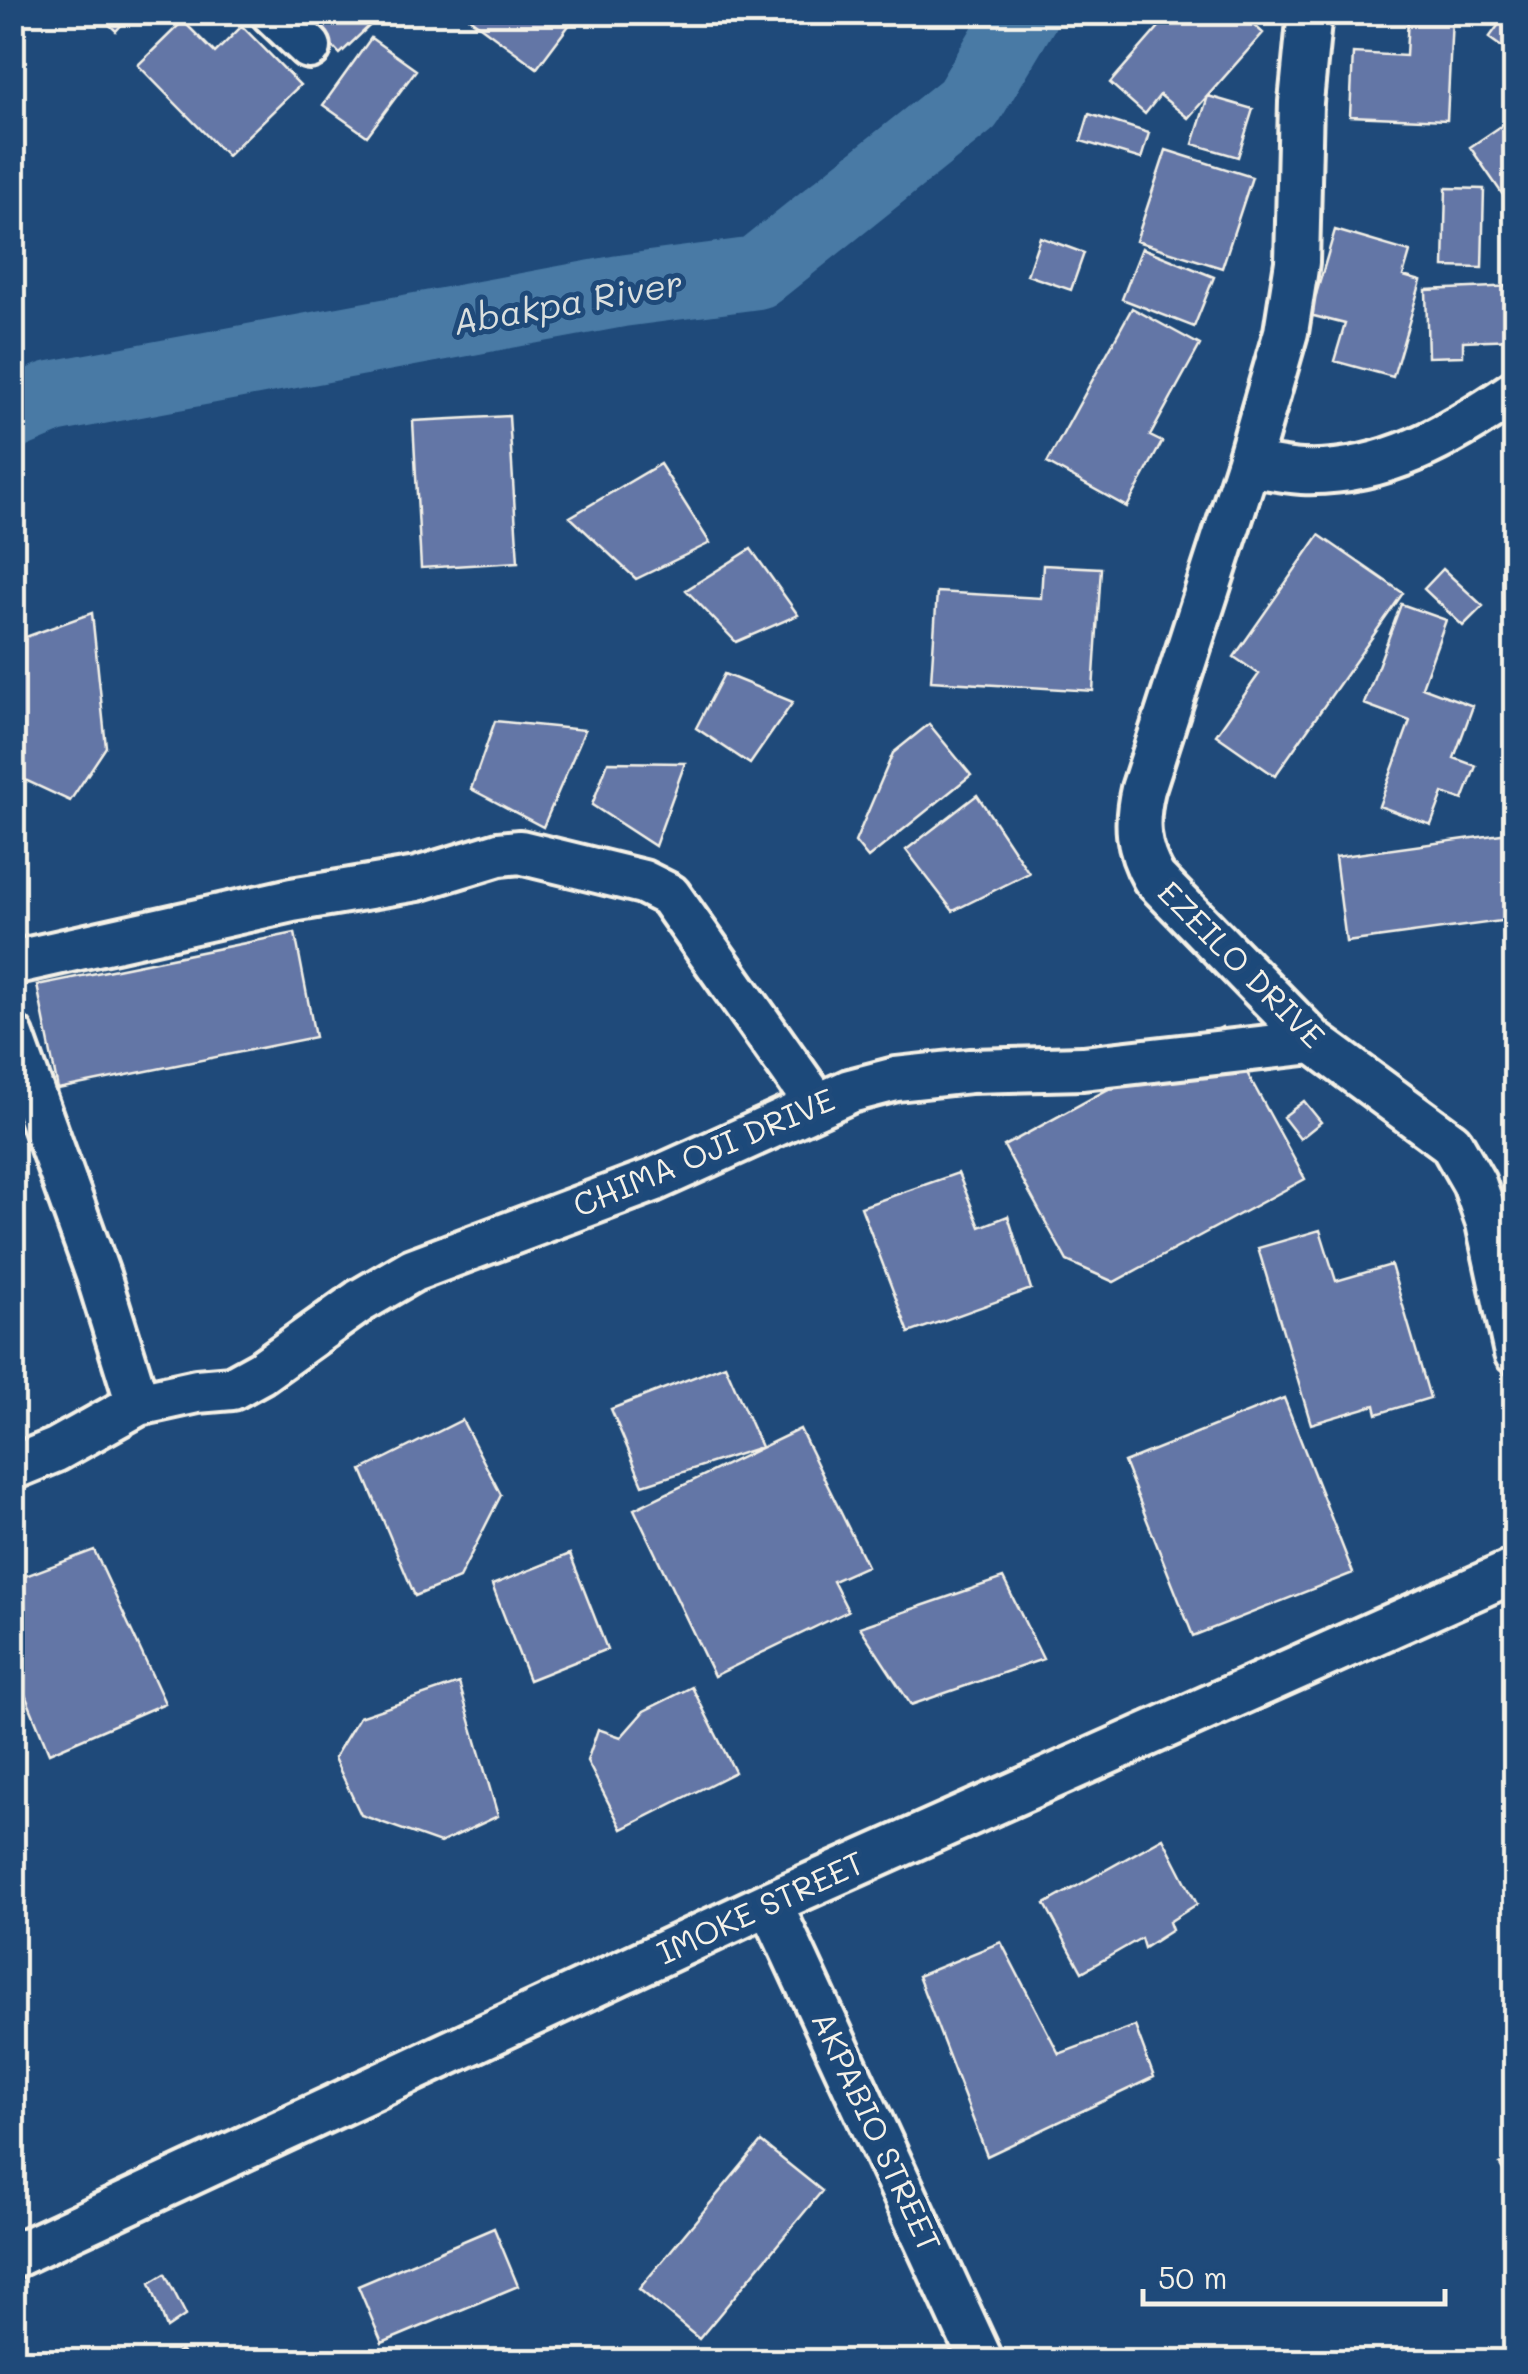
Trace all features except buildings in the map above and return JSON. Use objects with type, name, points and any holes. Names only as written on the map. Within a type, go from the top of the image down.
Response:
[{"type":"street","points":[[272,12],[310,47]]},
{"type":"street","name":"EZEILO DRIVE","points":[[1310,12],[1301,102],[1297,262],[1286,332],[1248,464],[1151,762],[1137,832],[1142,857],[1154,878],[1314,1042],[1452,1143],[1474,1183],[1488,1223],[1516,1353]]},
{"type":"street","points":[[1248,464],[1302,472],[1351,469],[1389,460],[1439,441],[1516,391]]},
{"type":"street","points":[[12,963],[292,900],[417,879],[499,854],[520,852],[643,882],[669,895],[818,1106]]},
{"type":"street","points":[[12,1036],[98,1274],[138,1404]]},
{"type":"street","name":"CHIMA OJI DRIVE","points":[[12,1468],[76,1440],[138,1404],[232,1388],[413,1270],[653,1180],[850,1092],[896,1080],[970,1072],[1082,1068],[1314,1042]]},
{"type":"street","name":"IMOKE STREET","points":[[12,2257],[770,1903],[1516,1570]]},
{"type":"street","name":"AKPABIO STREET","points":[[770,1903],[982,2362]]},
{"type":"waterway","name":"Abakpa River","points":[[12,414],[52,397],[621,291],[757,273],[968,104],[1023,12]]}]
